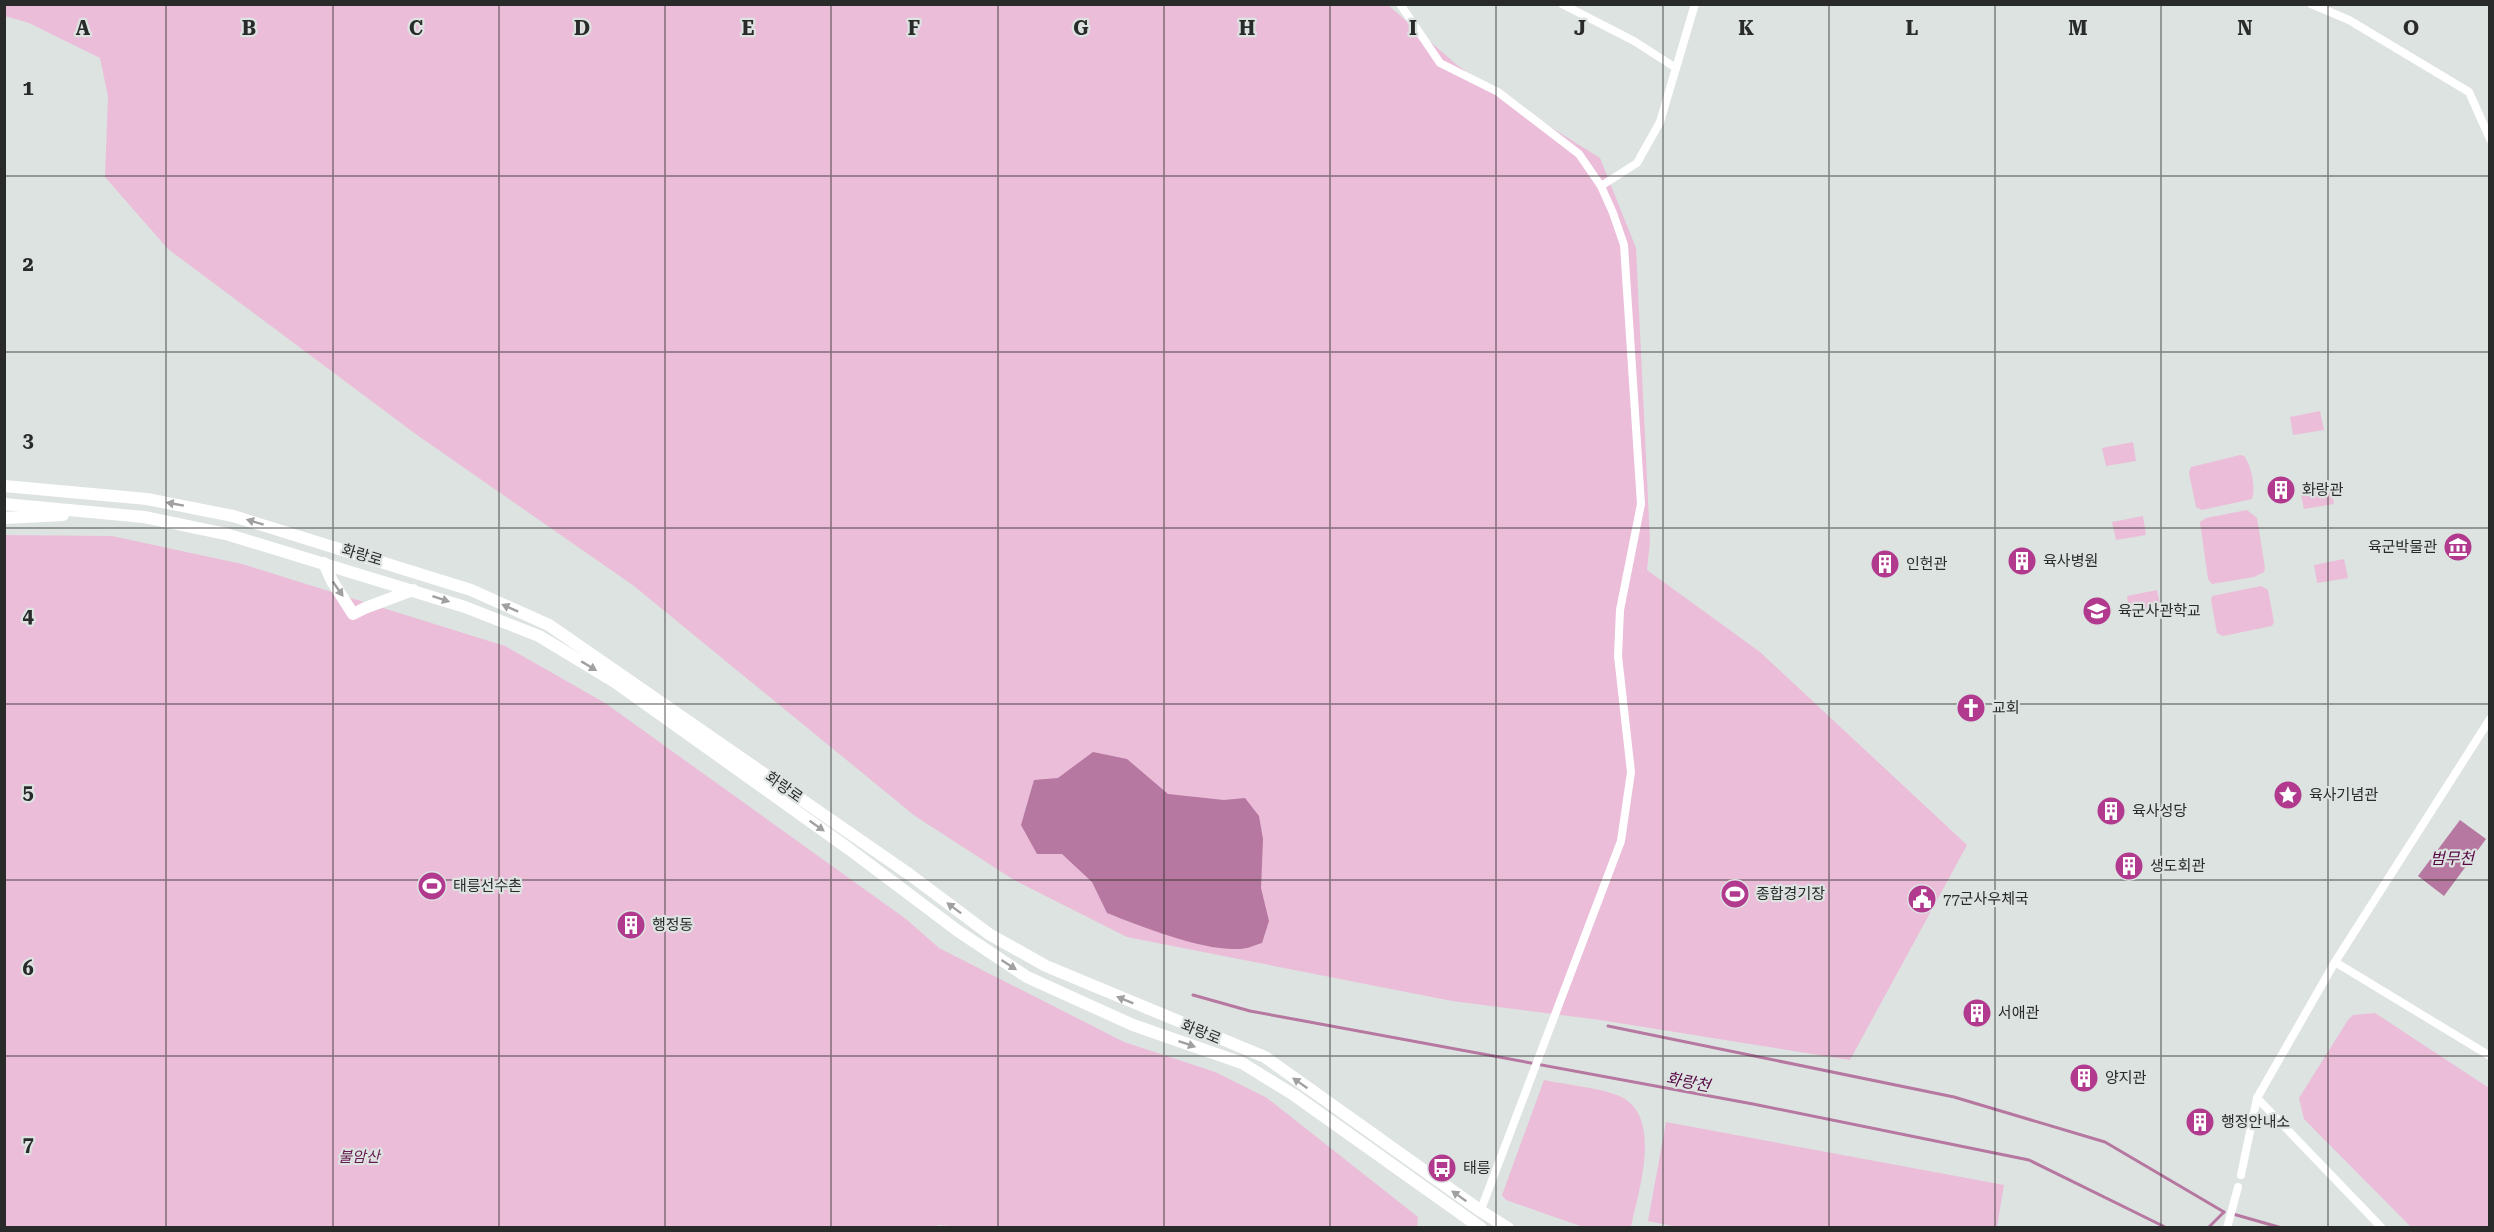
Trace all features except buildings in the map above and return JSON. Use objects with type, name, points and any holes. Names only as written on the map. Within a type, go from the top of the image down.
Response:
[{"type":"main road","name":"화랑로","points":[[4,486],[147,499],[232,516],[471,590],[549,625],[909,874],[988,934],[1046,966],[1264,1057],[1481,1211],[1508,1227]]},
{"type":"main road","name":"화랑로","points":[[4,504],[104,513],[185,525],[274,548],[411,589],[465,607],[548,642],[615,682],[849,849],[958,931],[1027,977],[1133,1025],[1242,1063],[1294,1095],[1478,1226]]},
{"type":"main road","points":[[4,518],[104,513]]},
{"type":"main road","points":[[274,548],[280,542],[292,541],[326,552],[329,550],[326,544]]},
{"type":"main road","points":[[324,563],[332,581],[353,614],[411,589],[405,580],[410,576],[461,592],[471,590]]},
{"type":"street","points":[[1400,4],[1440,63],[1498,92],[1570,147],[1579,154],[1600,186],[1613,213],[1624,245],[1641,504],[1620,610],[1618,656],[1631,772],[1621,841],[1481,1211],[1478,1226]]},
{"type":"street","points":[[1562,4],[1634,41],[1676,68]]},
{"type":"street","points":[[1600,186],[1637,163],[1660,122],[1695,4]]},
{"type":"street","points":[[2311,4],[2349,20],[2469,92],[2490,139]]},
{"type":"street","points":[[2241,1175],[2257,1098],[2335,962],[2490,719]]},
{"type":"street","points":[[2335,962],[2490,1056]]},
{"type":"street","points":[[2257,1098],[2382,1227]]},
{"type":"street","points":[[2226,1227],[2238,1188]]},
{"type":"green space","points":[[4,5],[1388,5],[1457,65],[1501,96],[1600,158],[1636,248],[1650,541],[1647,570],[1760,652],[1967,845],[1850,1060],[1600,1020],[1452,1001],[1127,937],[1014,880],[915,816],[634,586],[417,435],[168,249],[105,177],[108,96],[100,58],[29,23],[5,16]]},
{"type":"green space","points":[[2320,411],[2324,430],[2293,435],[2290,417]]},
{"type":"green space","points":[[2133,442],[2136,461],[2106,466],[2102,448]]},
{"type":"green space","points":[[2240,455],[2247,460],[2251,470],[2252,499],[2202,510],[2196,507],[2189,473],[2191,467]]},
{"type":"green space","points":[[2331,485],[2334,504],[2304,509],[2300,491]]},
{"type":"green space","points":[[2247,510],[2257,518],[2264,572],[2254,577],[2212,584],[2208,579],[2200,522],[2206,518]]},
{"type":"green space","points":[[2143,516],[2146,535],[2116,540],[2112,522]]},
{"type":"green space","name":"태릉선수촌","points":[[5,535],[112,536],[242,564],[505,646],[605,703],[906,919],[939,948],[1124,1042],[1215,1072],[1267,1098],[1418,1217],[1417,1228],[972,1228],[938,1225],[936,1228],[5,1228]]},
{"type":"green space","points":[[2344,559],[2348,578],[2317,583],[2314,565]]},
{"type":"green space","points":[[2261,586],[2268,590],[2274,622],[2272,626],[2223,636],[2217,633],[2212,596]]},
{"type":"green space","points":[[2157,590],[2161,609],[2130,614],[2127,596]]},
{"type":"green space","points":[[2375,1013],[2489,1088],[2489,1227],[2411,1227],[2304,1119],[2299,1098],[2348,1020],[2353,1015]]},
{"type":"green space","points":[[1544,1080],[1608,1092],[1632,1104],[1640,1118],[1645,1155],[1631,1227],[1583,1227],[1506,1200],[1502,1195]]},
{"type":"green space","points":[[1666,1122],[2004,1185],[1997,1227],[1681,1228],[1648,1221]]},
{"type":"water","points":[[1093,752],[1127,759],[1168,794],[1224,800],[1245,798],[1259,816],[1263,839],[1261,888],[1269,921],[1262,943],[1242,949],[1224,949],[1173,937],[1121,919],[1107,913],[1092,882],[1062,854],[1037,854],[1021,825],[1034,780],[1058,778]]},
{"type":"water","name":"범무천","points":[[2460,820],[2486,839],[2444,896],[2418,876]]},
{"type":"waterway","name":"화랑천","points":[[1193,995],[1250,1011],[1753,1104],[2029,1160],[2167,1228]]},
{"type":"waterway","points":[[1608,1026],[1954,1097],[2105,1142],[2224,1212]]},
{"type":"waterway","name":"화랑천","points":[[2208,1228],[2224,1212]]},
{"type":"waterway","name":"화랑천","points":[[2233,1214],[2282,1228]]},
{"type":"place","name":"화랑관","points":[[2281,490]]},
{"type":"place","name":"육군박물관","points":[[2458,547]]},
{"type":"place","name":"육사병원","points":[[2022,561]]},
{"type":"place","name":"인헌관","points":[[1885,564]]},
{"type":"place","name":"육군사관학교","points":[[2097,611]]},
{"type":"place","name":"교회","points":[[1971,708]]},
{"type":"place","name":"육사기념관","points":[[2288,795]]},
{"type":"place","name":"육사성당","points":[[2111,811]]},
{"type":"place","name":"생도회관","points":[[2129,866]]},
{"type":"place","name":"태릉선수촌","points":[[432,886]]},
{"type":"place","name":"종합경기장","points":[[1735,894]]},
{"type":"place","name":"77군사우체국","points":[[1922,899]]},
{"type":"place","name":"행정동","points":[[631,925]]},
{"type":"place","name":"서애관","points":[[1977,1013]]},
{"type":"place","name":"양지관","points":[[2084,1078]]},
{"type":"place","name":"행정안내소","points":[[2200,1122]]},
{"type":"place","name":"태릉","points":[[1442,1168]]},
{"type":"park label","name":"불암산","points":[[359,1157]]}]
